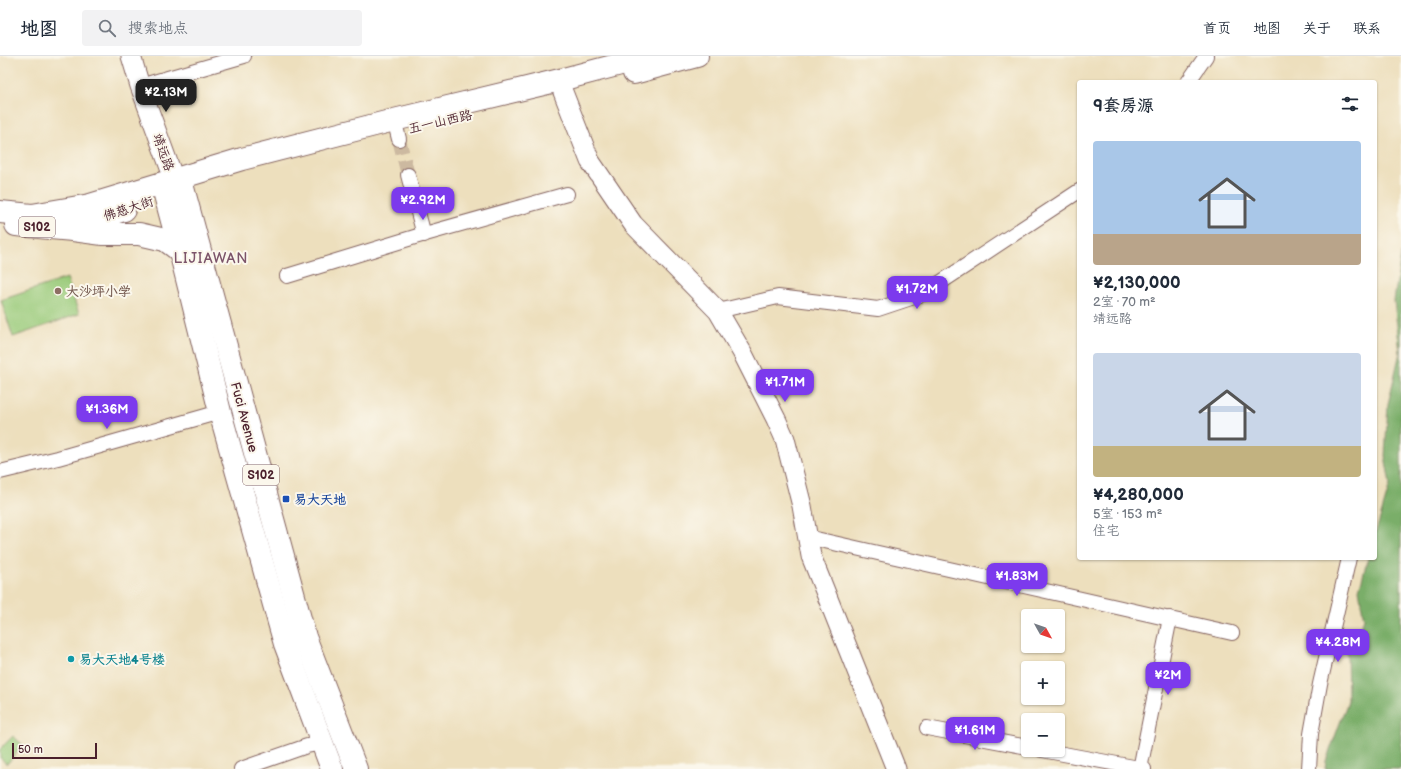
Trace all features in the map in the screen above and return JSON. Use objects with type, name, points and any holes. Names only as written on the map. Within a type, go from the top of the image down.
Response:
[{"type":"main road","name":"五一山西路","points":[[174,187],[398,135],[561,86],[651,56]]},
{"type":"main road","name":"五一山西路","points":[[174,187],[242,159],[394,120],[561,86],[697,56]]},
{"type":"main road","name":"S102","points":[[0,212],[32,215],[90,205],[174,187]]},
{"type":"main road","name":"佛慈大街","points":[[73,230],[98,218],[156,199],[174,187]]},
{"type":"main road","name":"Fuci Avenue","points":[[174,187],[180,251],[220,412],[285,644],[332,769]]},
{"type":"main road","name":"Fuci Avenue","points":[[174,187],[305,637],[356,769]]},
{"type":"main road","name":"S102","points":[[0,224],[103,234],[139,234],[165,240],[180,251]]},
{"type":"street","name":"靖远路","points":[[131,56],[174,187]]},
{"type":"street","points":[[140,86],[244,56]]},
{"type":"street","points":[[1189,80],[1206,56]]},
{"type":"street","points":[[561,86],[590,161],[633,224],[718,311],[742,352],[776,419],[784,439],[802,506],[811,556],[896,769]]},
{"type":"street","points":[[408,175],[424,235]]},
{"type":"street","points":[[718,311],[778,297],[878,309],[923,294],[1077,193]]},
{"type":"street","points":[[287,276],[567,194]]},
{"type":"street","points":[[0,472],[58,458],[220,412]]},
{"type":"street","points":[[807,537],[1232,633]]},
{"type":"street","points":[[1309,769],[1311,734],[1320,684],[1349,560]]},
{"type":"street","points":[[1140,769],[1170,618]]},
{"type":"street","points":[[927,728],[1021,746]]},
{"type":"street","points":[[241,769],[322,742]]},
{"type":"street","points":[[1065,754],[1144,769]]},
{"type":"green space","points":[[1401,253],[1401,769],[1325,769],[1326,761],[1348,701],[1347,650],[1364,619],[1359,590],[1367,560],[1377,560],[1377,528],[1390,484],[1385,456],[1388,404],[1400,352],[1394,301]]},
{"type":"green space","points":[[67,278],[79,314],[13,337],[1,300]]},
{"type":"green space","points":[[13,736],[23,745],[7,764],[0,758],[0,749]]},
{"type":"tunnel","points":[[399,139],[408,175]]},
{"type":"place","name":"大沙坪小学","points":[[58,291]]},
{"type":"place","name":"易大天地","points":[[286,499]]},
{"type":"place","name":"易大天地4号楼","points":[[71,659]]},
{"type":"district","name":"LIJIAWAN","points":[[211,258]]}]
